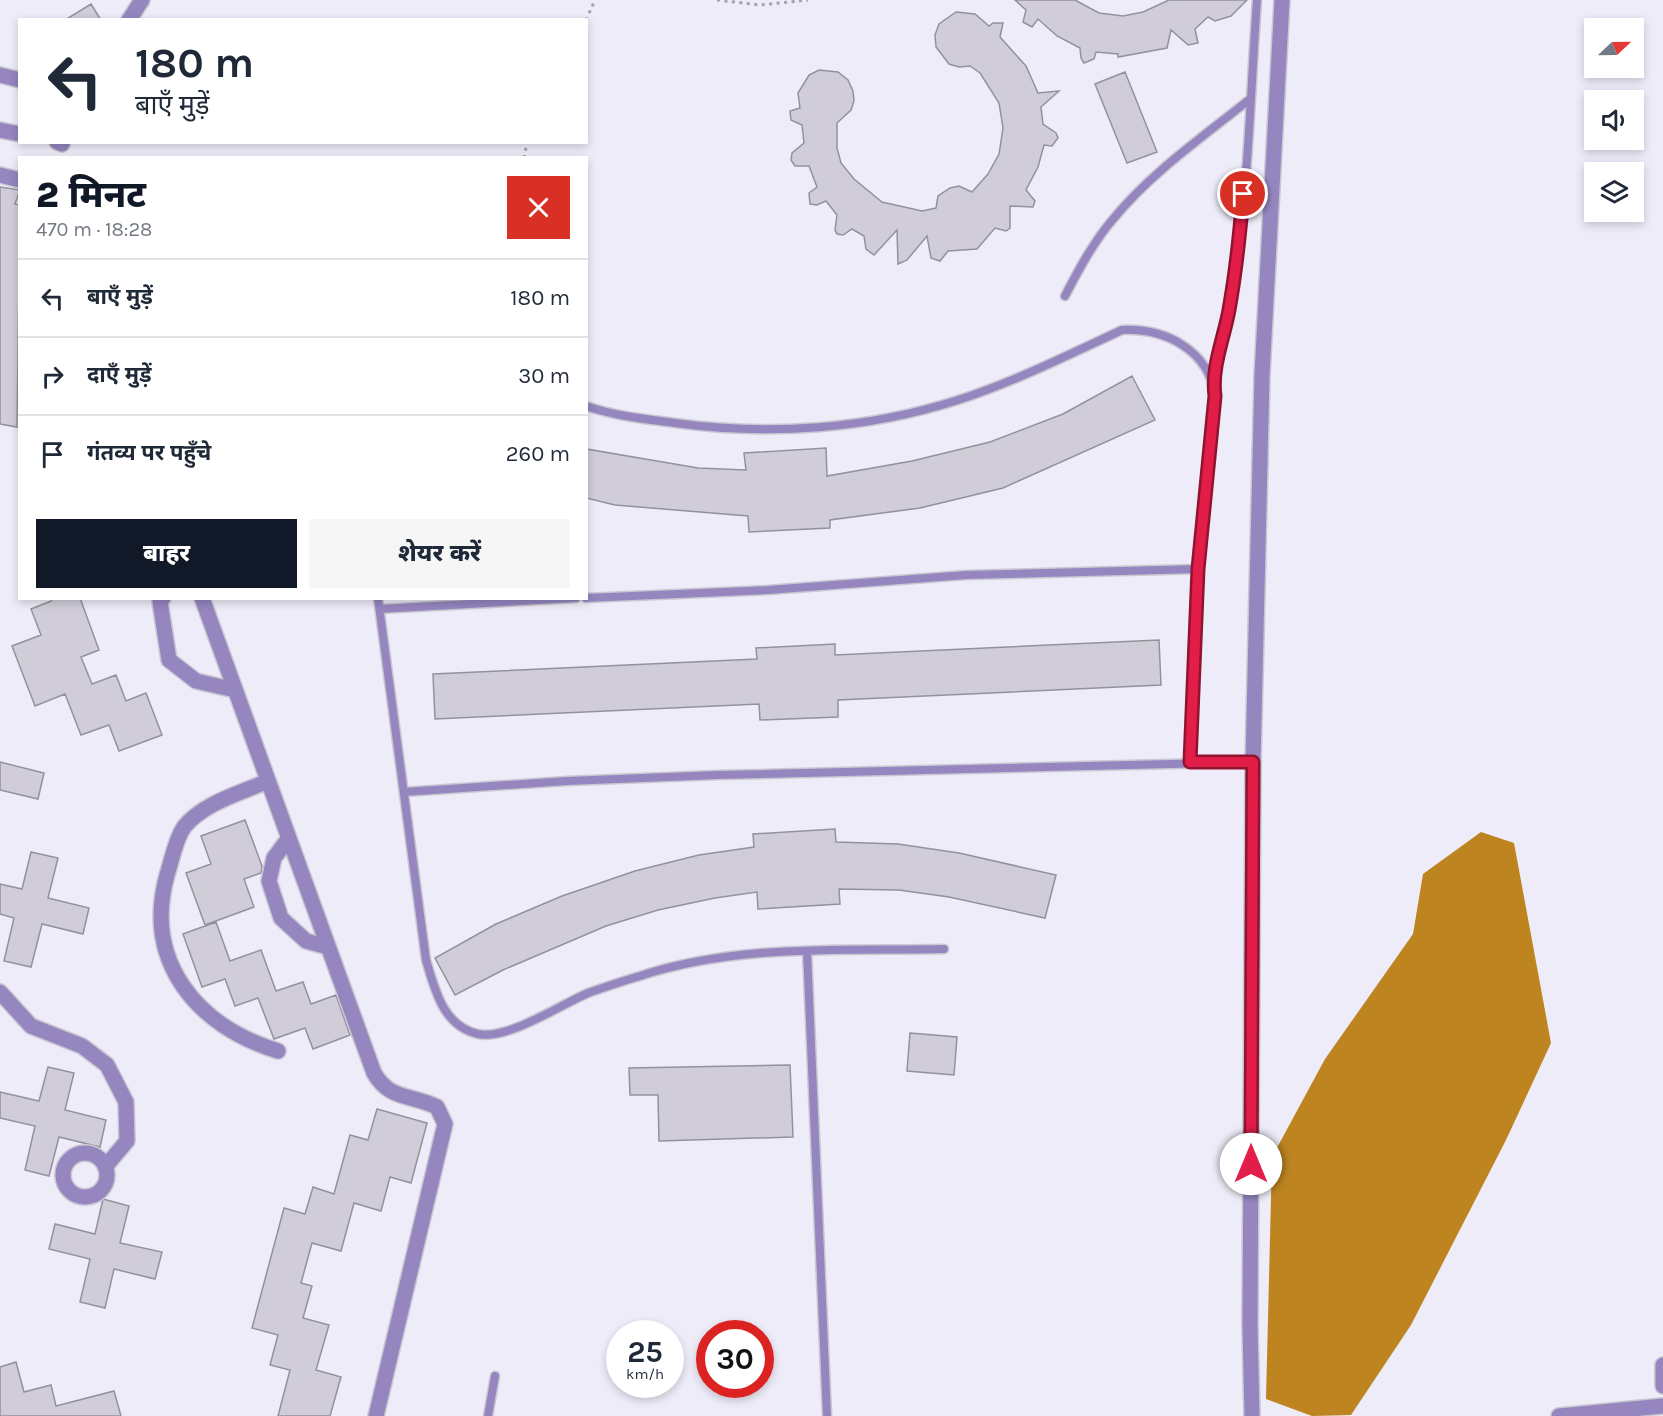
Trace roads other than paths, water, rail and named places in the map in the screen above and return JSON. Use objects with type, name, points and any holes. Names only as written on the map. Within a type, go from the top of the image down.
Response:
[{"type":"street","points":[[130,18],[142,0]]},
{"type":"street","points":[[1252,1416],[1250,1325],[1253,762],[1262,375],[1282,0]]},
{"type":"street","points":[[0,75],[18,80]]},
{"type":"street","points":[[0,130],[18,134]]},
{"type":"street","points":[[0,175],[18,180]]},
{"type":"street","points":[[162,600],[160,611],[169,660],[196,681],[235,690]]},
{"type":"street","points":[[203,600],[374,1073],[382,1088],[437,1107],[444,1124],[376,1416]]},
{"type":"street","points":[[268,781],[204,810],[184,828],[164,886],[162,932],[174,973],[201,1009],[252,1043],[278,1051]]},
{"type":"street","points":[[289,838],[274,858],[269,881],[281,918],[306,941],[328,947]]},
{"type":"street","points":[[0,992],[31,1026],[82,1046],[107,1065],[126,1102],[127,1141],[105,1167]]},
{"type":"street","points":[[1663,1365],[1663,1386]]},
{"type":"street","points":[[1559,1416],[1649,1412],[1663,1406]]},
{"type":"lane","points":[[1190,762],[1198,569],[1215,396],[1213,378],[1223,343],[1237,265],[1257,0]]},
{"type":"lane","points":[[1065,296],[1083,263],[1113,218],[1135,195],[1250,99]]},
{"type":"lane","points":[[588,407],[608,413],[715,428],[815,428],[884,419],[959,400],[1122,330],[1142,329],[1166,334],[1204,364],[1213,378]]},
{"type":"lane","points":[[588,598],[768,590],[966,575],[1198,569]]},
{"type":"lane","points":[[378,600],[426,960],[438,1001],[452,1020],[468,1031],[494,1034],[510,1030],[588,993],[674,966],[766,952],[944,949]]},
{"type":"lane","points":[[380,609],[540,600]]},
{"type":"lane","points":[[404,792],[579,780],[1253,762]]},
{"type":"lane","points":[[807,951],[827,1416]]},
{"type":"lane","points":[[488,1416],[495,1376]]}]
